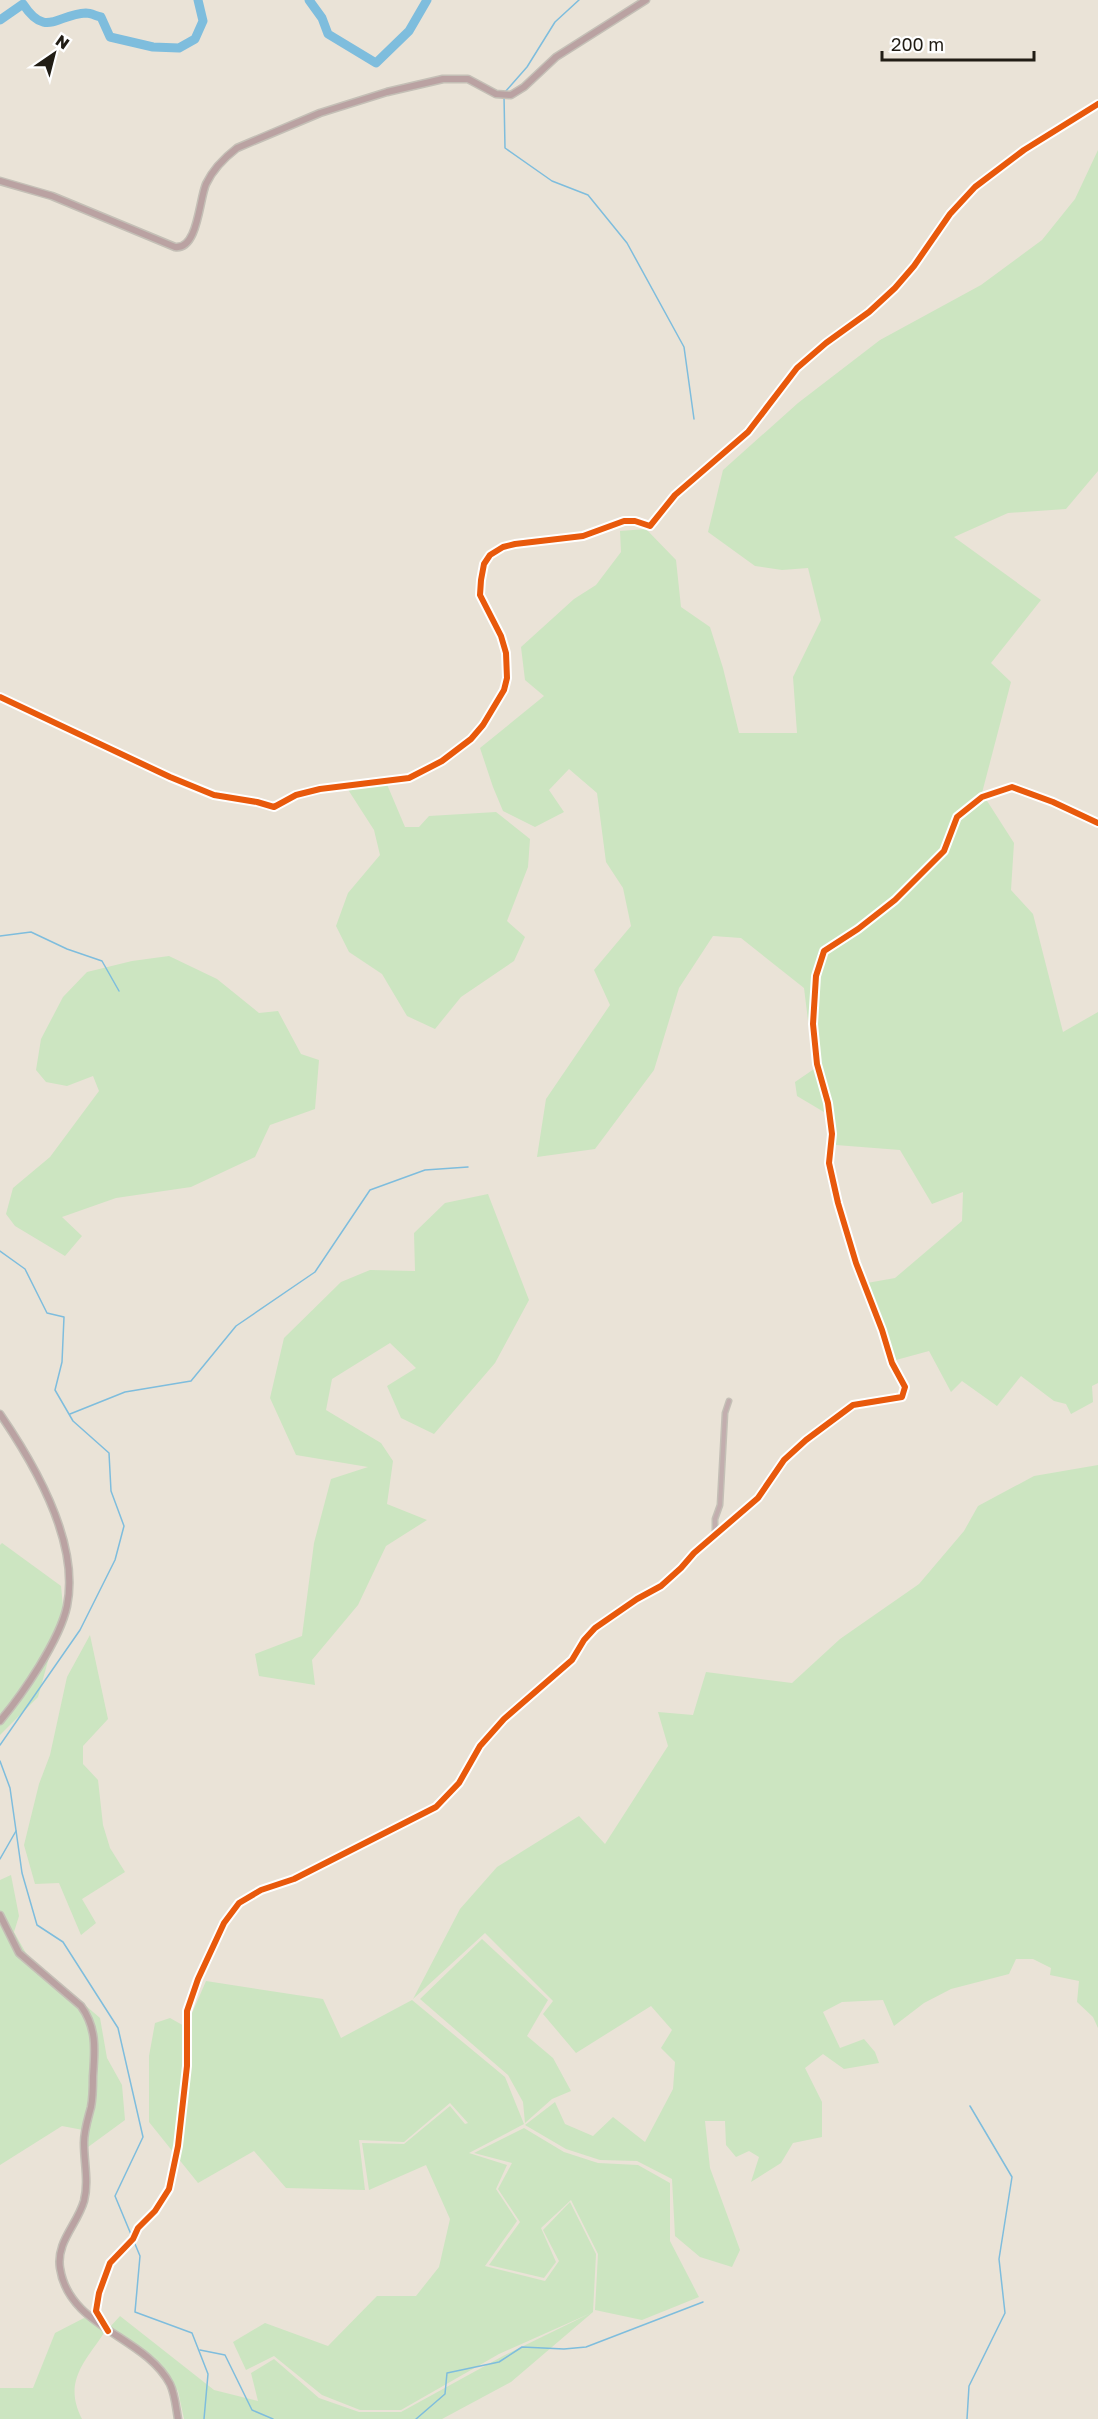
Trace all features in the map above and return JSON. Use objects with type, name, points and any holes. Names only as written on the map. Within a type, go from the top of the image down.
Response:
[{"type":"street","points":[[0,181],[52,196],[175,247],[184,247],[194,233],[206,184],[214,171],[237,148],[320,113],[387,92],[443,79],[468,79],[496,94],[511,95],[524,87],[556,57],[646,0]]},
{"type":"street","points":[[0,697],[201,790],[274,807],[296,795],[320,789],[399,781],[423,772],[442,761],[478,732],[504,690],[507,678],[506,653],[501,636],[480,594],[482,569],[490,555],[503,547],[514,544],[592,534],[624,521],[634,521],[650,526],[675,495],[748,432],[797,368],[826,343],[869,312],[895,288],[914,266],[950,214],[975,187],[1051,131],[1098,104]]},
{"type":"street","points":[[108,2331],[96,2311],[99,2293],[110,2263],[133,2239],[138,2228],[155,2211],[169,2189],[178,2146],[187,2066],[187,2012],[198,1979],[224,1923],[239,1903],[261,1890],[294,1879],[436,1807],[459,1783],[480,1746],[504,1719],[572,1660],[584,1640],[595,1628],[661,1586],[715,1534],[758,1498],[765,1484],[784,1460],[806,1440],[853,1405],[902,1397],[904,1387],[892,1362],[856,1263],[829,1163],[832,1134],[828,1103],[817,1064],[813,1024],[816,976],[824,951],[858,929],[911,884],[944,851],[957,817],[982,797],[1012,788],[1053,802],[1098,823]]},
{"type":"street","points":[[715,1534],[715,1519],[720,1505],[725,1413],[729,1401]]},
{"type":"street","points":[[0,1414],[26,1456],[53,1510],[68,1559],[69,1578],[67,1605],[57,1633],[0,1721]]},
{"type":"street","points":[[0,1915],[19,1953],[81,2006],[93,2028],[95,2043],[92,2094],[84,2143],[86,2191],[83,2204],[62,2244],[59,2259],[60,2271],[69,2293],[84,2313],[130,2344],[157,2367],[170,2385],[178,2419]]},
{"type":"green space","points":[[1098,150],[1098,471],[1066,509],[1008,513],[954,537],[1041,600],[991,663],[1011,682],[982,793],[1014,843],[1011,890],[1033,914],[1063,1032],[1098,1012],[1098,1383],[1092,1386],[1093,1402],[1071,1414],[1066,1404],[1054,1401],[1021,1376],[997,1406],[962,1381],[951,1392],[929,1351],[896,1360],[867,1283],[895,1278],[962,1221],[963,1192],[932,1204],[900,1150],[836,1145],[834,1118],[797,1096],[795,1082],[814,1069],[804,988],[741,938],[713,936],[679,988],[654,1070],[595,1149],[537,1157],[546,1099],[610,1005],[594,970],[631,926],[623,888],[606,862],[597,793],[569,769],[549,790],[564,812],[535,827],[503,811],[480,748],[544,696],[525,680],[521,647],[574,599],[596,585],[621,552],[620,531],[646,529],[676,560],[681,607],[710,627],[739,733],[797,733],[793,677],[821,620],[808,568],[782,570],[755,566],[708,532],[723,470],[798,403],[880,340],[981,285],[1042,240],[1075,199]]},
{"type":"green space","points":[[386,782],[405,827],[419,827],[429,816],[496,812],[530,839],[528,867],[507,921],[525,937],[514,961],[461,997],[435,1029],[407,1016],[382,974],[349,952],[336,926],[348,893],[380,855],[374,830],[347,788]]},
{"type":"green space","points":[[169,956],[217,979],[259,1013],[278,1011],[301,1054],[319,1060],[315,1109],[270,1125],[255,1157],[191,1187],[116,1198],[62,1217],[82,1236],[65,1256],[15,1226],[6,1214],[13,1188],[50,1157],[99,1091],[93,1076],[67,1086],[46,1082],[36,1070],[41,1039],[63,997],[87,972],[132,961]]},
{"type":"green space","points":[[488,1194],[529,1300],[495,1363],[434,1434],[401,1418],[387,1386],[416,1368],[390,1343],[332,1379],[326,1410],[381,1443],[393,1461],[387,1504],[427,1520],[386,1546],[358,1605],[312,1660],[315,1685],[259,1676],[255,1654],[302,1636],[314,1543],[331,1479],[368,1467],[296,1455],[270,1398],[284,1338],[341,1282],[370,1270],[415,1271],[414,1233],[445,1203]]},
{"type":"green space","points":[[1098,1465],[1098,2028],[1093,2017],[1077,2002],[1079,1981],[1050,1975],[1051,1968],[1033,1959],[1016,1959],[1009,1974],[951,1989],[924,2003],[894,2026],[883,2000],[842,2002],[823,2012],[840,2048],[864,2039],[875,2052],[879,2063],[844,2069],[823,2054],[805,2068],[822,2102],[822,2137],[793,2143],[781,2163],[751,2182],[759,2157],[749,2151],[736,2157],[726,2145],[725,2121],[705,2121],[710,2168],[740,2250],[732,2267],[700,2257],[675,2236],[672,2179],[637,2161],[600,2160],[566,2149],[525,2125],[555,2102],[565,2124],[593,2136],[613,2117],[645,2142],[673,2089],[675,2062],[661,2048],[672,2030],[651,2006],[576,2053],[543,2014],[553,2001],[485,1933],[413,1999],[460,1909],[497,1867],[579,1816],[605,1844],[668,1746],[658,1712],[693,1715],[706,1672],[792,1683],[840,1639],[919,1584],[964,1531],[978,1506],[1034,1476]]},
{"type":"green space","points":[[2,1543],[61,1586],[63,1607],[38,1697],[0,1735],[0,1545]]},
{"type":"green space","points":[[90,1635],[108,1719],[83,1746],[83,1764],[98,1780],[103,1825],[110,1848],[125,1872],[82,1899],[96,1923],[81,1935],[59,1883],[35,1884],[24,1845],[39,1784],[50,1755],[67,1677]]},
{"type":"green space","points":[[11,1875],[19,1916],[14,1932],[27,1955],[100,2018],[107,2058],[122,2085],[125,2120],[84,2150],[83,2130],[62,2126],[0,2165],[0,1880]]},
{"type":"green space","points":[[482,1939],[548,2000],[527,2036],[553,2058],[571,2091],[552,2099],[525,2123],[523,2102],[508,2075],[420,1999]]},
{"type":"green space","points":[[206,1981],[323,1999],[341,2038],[412,2000],[505,2077],[524,2124],[469,2153],[507,2165],[496,2189],[517,2221],[485,2266],[545,2281],[559,2261],[543,2230],[570,2202],[596,2254],[593,2312],[511,2382],[442,2419],[184,2419],[178,2391],[137,2345],[104,2333],[83,2364],[75,2383],[77,2406],[82,2419],[0,2419],[0,2388],[33,2388],[55,2333],[84,2318],[110,2327],[120,2316],[214,2390],[258,2401],[251,2373],[274,2359],[319,2398],[359,2412],[401,2412],[503,2356],[591,2313],[499,2354],[401,2410],[360,2410],[322,2395],[274,2356],[246,2370],[233,2342],[265,2323],[328,2346],[377,2296],[416,2296],[439,2267],[450,2219],[426,2165],[369,2190],[362,2143],[404,2144],[450,2106],[465,2124],[468,2123],[450,2103],[404,2142],[359,2140],[365,2190],[286,2188],[254,2151],[198,2183],[149,2122],[149,2056],[155,2023],[170,2018],[186,2027]]},
{"type":"green space","points":[[524,2128],[564,2152],[598,2163],[638,2165],[670,2183],[670,2241],[699,2297],[642,2320],[595,2310],[598,2254],[571,2200],[541,2228],[556,2262],[544,2278],[489,2265],[520,2222],[498,2189],[512,2163],[474,2153]]},
{"type":"waterway","points":[[0,20],[23,4],[38,20],[45,22],[88,13],[101,17],[110,37],[153,47],[179,48],[195,39],[203,21],[198,0]]},
{"type":"waterway","points":[[309,0],[322,18],[328,34],[376,63],[409,31],[427,0]]},
{"type":"waterway","points":[[505,92],[527,67],[555,22],[579,0]]},
{"type":"waterway","points":[[504,96],[505,148],[552,181],[588,195],[627,243],[684,347],[694,419]]},
{"type":"waterway","points":[[0,936],[31,932],[67,949],[102,961],[119,991]]},
{"type":"waterway","points":[[70,1414],[125,1392],[191,1381],[236,1326],[315,1272],[370,1190],[425,1170],[468,1167]]},
{"type":"waterway","points":[[0,1251],[25,1269],[47,1313],[64,1317],[62,1362],[55,1390],[73,1421],[109,1453],[111,1491],[124,1526],[115,1560],[80,1630],[0,1745]]},
{"type":"waterway","points":[[0,1761],[10,1788],[22,1873],[37,1925],[63,1942],[118,2028],[143,2137],[115,2196],[140,2256],[135,2312],[192,2333],[208,2374],[204,2419]]},
{"type":"waterway","points":[[0,1859],[16,1831]]},
{"type":"waterway","points":[[967,2419],[969,2386],[1005,2313],[999,2259],[1012,2177],[970,2106]]},
{"type":"waterway","points":[[416,2419],[445,2394],[447,2373],[499,2362],[522,2347],[564,2349],[586,2347],[703,2302]]},
{"type":"waterway","points":[[200,2350],[225,2355],[252,2410],[273,2419]]},
{"type":"cycle path","points":[[0,697],[170,777],[214,795],[274,807],[296,795],[320,789],[409,778],[442,761],[471,739],[483,725],[504,690],[507,678],[506,653],[501,636],[480,595],[484,564],[490,555],[503,547],[583,536],[624,521],[635,521],[650,526],[675,495],[748,432],[797,368],[826,343],[869,312],[895,288],[914,266],[950,214],[975,187],[1024,150],[1098,104]]},
{"type":"cycle path","points":[[108,2331],[96,2311],[99,2293],[110,2263],[133,2239],[138,2228],[155,2211],[169,2189],[178,2146],[187,2066],[187,2011],[198,1979],[224,1923],[239,1903],[261,1890],[294,1879],[436,1807],[459,1783],[480,1746],[504,1719],[572,1660],[584,1640],[595,1628],[637,1599],[661,1586],[694,1553],[758,1498],[784,1460],[806,1440],[853,1405],[902,1397],[905,1387],[892,1363],[856,1263],[829,1163],[832,1134],[828,1103],[817,1064],[813,1024],[816,976],[824,951],[858,929],[895,900],[944,851],[957,817],[982,797],[1012,787],[1053,802],[1098,823]]}]
